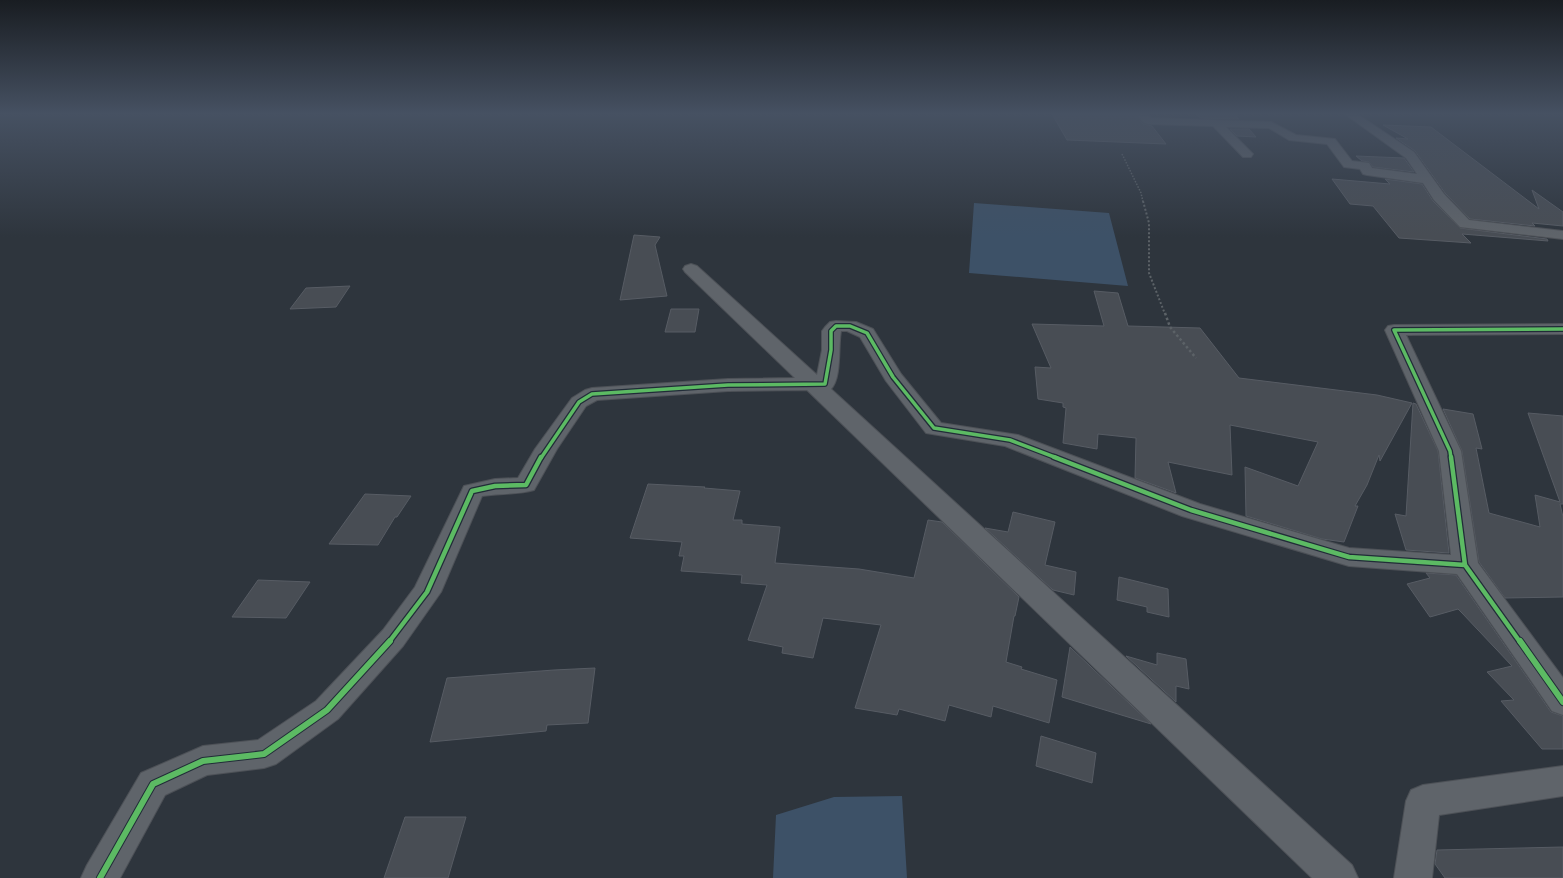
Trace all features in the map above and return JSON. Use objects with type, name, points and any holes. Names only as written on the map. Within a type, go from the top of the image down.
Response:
[{"type":"street","points":[[1341,155],[1348,164],[1365,166],[1366,171],[1428,180]]},
{"type":"street","points":[[1410,155],[1439,197],[1465,224],[1563,235]]},
{"type":"street","points":[[692,269],[1339,878]]},
{"type":"street","points":[[100,878],[153,784],[203,761],[264,754],[327,710],[393,638],[427,592],[472,491],[495,486],[526,485],[546,449],[578,402],[592,394],[683,387],[825,384],[831,331],[836,326],[850,326],[867,333],[893,377],[934,428],[1010,440],[1191,510],[1349,557],[1465,565]]},
{"type":"street","points":[[1559,691],[1465,565],[1450,451],[1394,330],[1563,329]]},
{"type":"street","points":[[1413,878],[1423,801],[1563,781]]},
{"type":"path","points":[[1122,155],[1141,193],[1149,223],[1149,273],[1170,327],[1196,358]]},
{"type":"water","points":[[974,203],[1109,213],[1128,286],[969,273]]},
{"type":"water","points":[[902,796],[907,878],[773,878],[776,815],[834,797]]},
{"type":"building","points":[[1418,155],[1468,155],[1539,209],[1532,190],[1563,212],[1563,226],[1532,223],[1535,226],[1470,219],[1445,193]]},
{"type":"building","points":[[1356,156],[1404,158],[1414,172],[1373,167],[1369,162],[1362,161]]},
{"type":"building","points":[[1332,179],[1390,184],[1385,179],[1422,184],[1433,201],[1460,228],[1547,239],[1548,241],[1462,234],[1471,243],[1399,238],[1373,206],[1350,204]]},
{"type":"building","points":[[634,235],[660,237],[655,245],[667,296],[620,300]]},
{"type":"building","points":[[350,286],[336,307],[290,309],[306,288]]},
{"type":"building","points":[[1094,291],[1118,293],[1128,326],[1200,328],[1239,378],[1377,395],[1412,403],[1380,461],[1379,455],[1367,485],[1355,506],[1358,506],[1344,542],[1322,539],[1246,516],[1245,467],[1298,486],[1318,442],[1230,425],[1232,475],[1168,462],[1176,493],[1135,478],[1136,438],[1098,434],[1097,449],[1063,443],[1066,408],[1063,407],[1063,403],[1038,399],[1035,367],[1051,368],[1032,324],[1104,326]]},
{"type":"building","points":[[671,309],[699,309],[695,332],[665,332]]},
{"type":"building","points":[[1413,403],[1416,404],[1438,451],[1449,553],[1406,550],[1395,514],[1406,516]]},
{"type":"building","points":[[1443,409],[1473,414],[1482,449],[1476,448],[1489,513],[1540,527],[1535,495],[1560,502],[1528,413],[1563,416],[1563,504],[1560,504],[1563,517],[1563,597],[1505,598],[1479,562],[1462,451]]},
{"type":"building","points":[[648,484],[705,487],[704,488],[740,491],[733,520],[742,520],[742,524],[780,527],[775,563],[859,569],[914,578],[928,520],[942,522],[1019,597],[1006,662],[1022,667],[1021,669],[1057,680],[1049,723],[993,706],[991,717],[949,705],[945,721],[899,709],[897,715],[855,708],[881,625],[823,618],[813,658],[782,653],[783,647],[748,640],[767,585],[741,583],[742,575],[681,571],[684,556],[679,556],[682,542],[630,538]]},
{"type":"building","points":[[365,494],[411,496],[397,517],[395,517],[378,545],[329,544]]},
{"type":"building","points":[[1013,512],[1055,522],[1045,565],[1076,572],[1074,595],[1053,590],[985,528],[1008,532]]},
{"type":"building","points":[[1426,573],[1456,575],[1551,712],[1563,716],[1563,749],[1542,749],[1501,701],[1514,700],[1487,672],[1512,666],[1458,609],[1430,617],[1407,584],[1430,578]]},
{"type":"building","points":[[1119,577],[1168,589],[1169,617],[1147,612],[1147,607],[1117,600]]},
{"type":"building","points":[[258,580],[310,582],[286,618],[232,617]]},
{"type":"building","points":[[1070,647],[1151,724],[1062,697]]},
{"type":"building","points":[[1157,653],[1186,659],[1189,689],[1176,686],[1176,702],[1126,656],[1157,665]]},
{"type":"building","points":[[595,668],[588,723],[547,725],[546,731],[430,742],[447,678]]},
{"type":"building","points":[[1041,736],[1096,753],[1092,783],[1036,766]]},
{"type":"building","points":[[405,817],[466,817],[448,878],[384,878]]},
{"type":"building","points":[[1563,847],[1563,878],[1445,878],[1435,864],[1437,850]]},
{"type":"cycle path","points":[[100,878],[153,784],[203,761],[264,754],[327,710],[393,638],[427,592],[472,491],[495,486],[526,485],[546,449],[579,402],[592,394],[728,385],[825,384],[831,350],[831,331],[836,326],[850,326],[867,333],[893,377],[934,428],[1010,440],[1191,510],[1349,557],[1465,565]]},
{"type":"cycle path","points":[[1563,329],[1394,330],[1450,451],[1465,565],[1563,702]]}]
